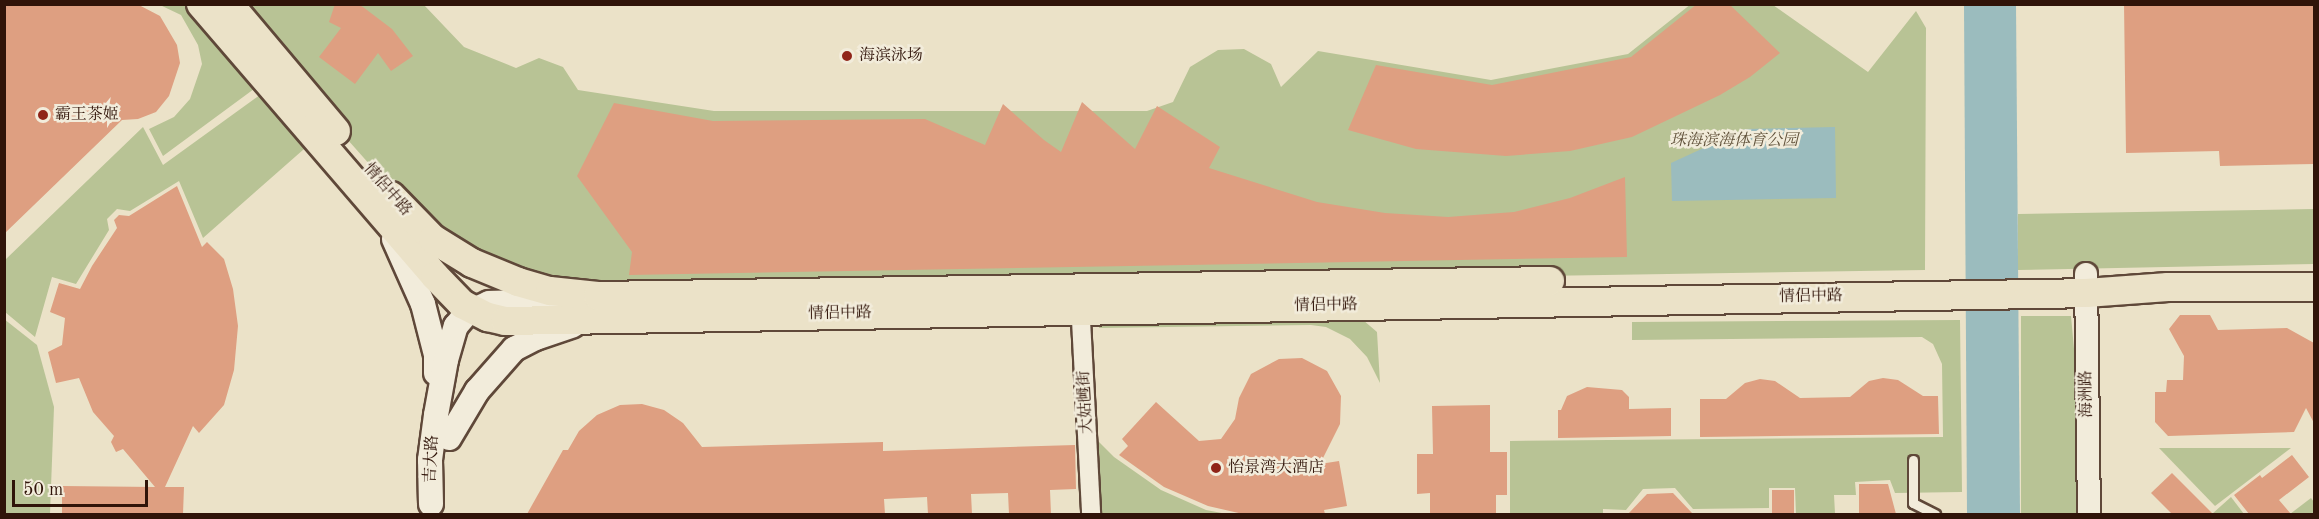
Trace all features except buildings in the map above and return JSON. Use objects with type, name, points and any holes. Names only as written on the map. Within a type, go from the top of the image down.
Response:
[{"type":"highway","name":"情侶中路","points":[[201,4],[381,212]]},
{"type":"highway","name":"情侶中路","points":[[229,4],[415,222],[453,253],[491,272],[598,308]]},
{"type":"highway","points":[[381,212],[465,311]]},
{"type":"highway","name":"情侣中路","points":[[2086,284],[2314,270]]},
{"type":"highway","name":"情侣中路","points":[[465,311],[506,321],[598,308],[2022,284],[2314,287]]},
{"type":"main road","points":[[381,212],[415,281],[431,333],[436,355],[436,415]]},
{"type":"main road","points":[[415,222],[446,268],[465,311],[456,326],[446,360],[436,415]]},
{"type":"main road","points":[[449,438],[477,391],[514,349],[598,308]]},
{"type":"main road","name":"吉大路","points":[[430,509],[445,462],[461,363],[465,311]]},
{"type":"main road","name":"吉大路","points":[[430,509],[430,460],[436,415]]},
{"type":"street","name":"海洲路","points":[[2086,284],[2089,514]]},
{"type":"street","name":"大姑乸街","points":[[1080,299],[1090,514]]},
{"type":"lane","points":[[1913,460],[1913,503],[1935,514]]},
{"type":"green space","name":"珠海滨海体育公园","points":[[1691,4],[1773,5],[1868,72],[1916,11],[1926,28],[1925,270],[624,290],[491,267],[403,202],[228,5],[424,5],[464,47],[516,68],[539,58],[563,67],[578,90],[714,111],[1147,111],[1173,102],[1190,67],[1218,50],[1244,49],[1271,64],[1281,87],[1318,51],[1491,80],[1628,54]]},
{"type":"green space","points":[[160,5],[196,5],[262,83],[163,156],[149,129],[174,117],[190,99],[202,64],[198,45],[181,15]]},
{"type":"green space","points":[[268,89],[312,142],[203,238],[179,181],[130,211],[117,209],[107,219],[109,230],[76,284],[52,277],[35,337],[5,312],[5,260],[143,127],[163,165]]},
{"type":"green space","points":[[2314,209],[2314,264],[2018,270],[2018,214]]},
{"type":"green space","points":[[2021,316],[2071,316],[2089,514],[2021,514]]},
{"type":"green space","points":[[4,319],[37,345],[54,407],[50,514],[5,514]]},
{"type":"green space","points":[[1363,320],[1377,332],[1380,383],[1367,357],[1350,339],[1326,327],[1311,325],[1099,328],[1100,323]]},
{"type":"green space","points":[[1960,320],[1962,492],[1895,493],[1890,480],[1855,482],[1856,495],[1834,495],[1835,513],[1796,514],[1795,488],[1769,488],[1769,508],[1693,509],[1675,488],[1643,489],[1626,510],[1603,509],[1603,514],[1510,514],[1510,441],[1943,437],[1942,364],[1933,344],[1922,337],[1632,340],[1632,322]]},
{"type":"green space","points":[[1094,437],[1114,457],[1161,490],[1206,510],[1227,514],[1097,514]]},
{"type":"green space","points":[[2159,448],[2291,448],[2215,506]]},
{"type":"green space","points":[[2231,497],[2244,514],[2212,514]]},
{"type":"green space","points":[[2311,498],[2314,502],[2314,514],[2290,514]]},
{"type":"water","points":[[1964,5],[2016,5],[2020,514],[1967,514]]},
{"type":"water","points":[[1835,127],[1836,198],[1672,201],[1671,163],[1745,129]]},
{"type":"place","name":"海滨泳场","points":[[847,56]]},
{"type":"place","name":"霸王茶姬","points":[[43,115]]},
{"type":"place","name":"怡景湾大酒店","points":[[1216,468]]}]
